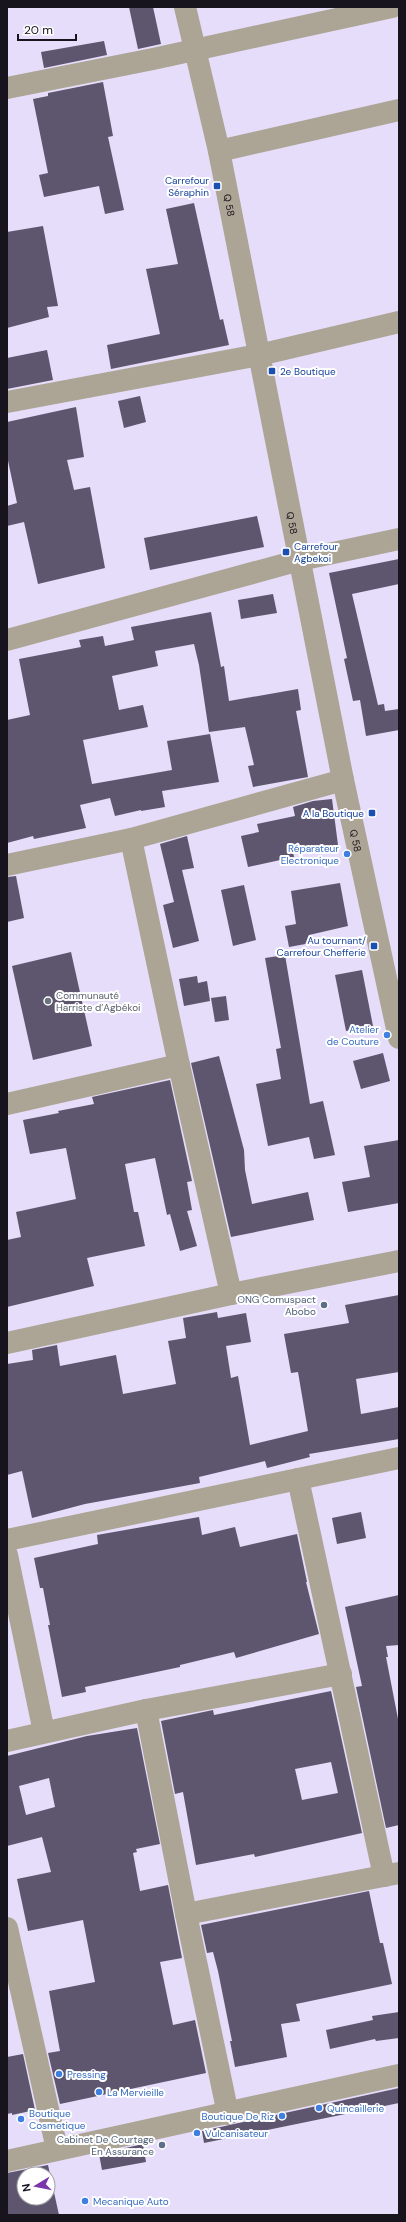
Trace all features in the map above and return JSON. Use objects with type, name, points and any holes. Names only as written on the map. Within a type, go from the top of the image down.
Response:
[{"type":"street","name":"Q 58","points":[[185,7],[219,151],[343,780],[394,989],[399,1038]]},
{"type":"street","points":[[7,88],[154,59],[194,49],[392,7]]},
{"type":"street","points":[[219,151],[399,110]]},
{"type":"street","points":[[7,402],[259,355],[399,322]]},
{"type":"street","points":[[7,640],[300,560],[399,539]]},
{"type":"street","points":[[7,865],[131,839],[343,780]]},
{"type":"street","points":[[131,839],[179,1065],[231,1294]]},
{"type":"street","points":[[7,1104],[179,1065]]},
{"type":"street","points":[[7,1343],[231,1294],[399,1261]]},
{"type":"street","points":[[7,1540],[399,1458]]},
{"type":"street","points":[[186,1914],[392,1875],[341,1674],[298,1479]]},
{"type":"street","points":[[7,1555],[44,1732]]},
{"type":"street","points":[[7,1741],[146,1710],[341,1674]]},
{"type":"street","points":[[146,1710],[186,1914],[228,2114]]},
{"type":"street","points":[[7,1928],[57,2149]]},
{"type":"street","points":[[7,2161],[399,2076]]},
{"type":"building","points":[[129,7],[153,7],[161,44],[138,49]]},
{"type":"building","points":[[104,41],[107,55],[44,68],[41,52]]},
{"type":"building","points":[[103,82],[113,136],[108,137],[124,210],[105,214],[99,186],[44,197],[39,175],[48,173],[33,99],[48,96],[48,93]]},
{"type":"building","points":[[194,203],[220,320],[223,319],[229,345],[111,369],[107,345],[160,334],[146,269],[178,264],[166,209]]},
{"type":"building","points":[[43,226],[58,306],[47,307],[49,317],[7,328],[7,232]]},
{"type":"building","points":[[47,350],[53,380],[7,389],[7,358]]},
{"type":"building","points":[[140,396],[146,422],[124,428],[118,401]]},
{"type":"building","points":[[76,407],[84,457],[67,460],[74,490],[90,487],[105,568],[38,584],[24,522],[7,526],[7,506],[17,503],[7,456],[7,422]]},
{"type":"building","points":[[257,516],[264,547],[150,570],[144,538]]},
{"type":"building","points":[[399,559],[399,584],[352,594],[378,705],[384,704],[385,711],[399,709],[399,730],[366,736],[360,700],[353,701],[344,659],[347,658],[329,573]]},
{"type":"building","points":[[273,594],[277,613],[241,619],[238,600]]},
{"type":"building","points":[[211,612],[221,667],[224,666],[229,701],[298,689],[301,710],[296,711],[308,777],[253,787],[248,766],[254,765],[245,727],[209,732],[199,665],[194,644],[155,651],[158,666],[112,676],[119,710],[143,705],[148,727],[83,740],[92,784],[172,770],[167,741],[210,734],[219,782],[162,791],[165,807],[141,810],[115,816],[110,798],[80,805],[86,828],[34,839],[33,836],[7,843],[7,720],[30,715],[19,659],[81,647],[79,640],[103,636],[105,646],[134,640],[131,627]]},
{"type":"building","points":[[332,799],[338,845],[293,852],[294,857],[248,867],[241,836],[259,832],[257,824],[295,816],[293,807],[313,801]]},
{"type":"building","points":[[187,836],[194,868],[182,870],[199,941],[173,948],[163,905],[174,902],[160,844]]},
{"type":"building","points":[[16,876],[24,918],[7,922],[7,877]]},
{"type":"building","points":[[340,883],[348,926],[309,935],[311,943],[289,947],[285,926],[296,924],[291,891]]},
{"type":"building","points":[[244,885],[256,940],[233,946],[221,890]]},
{"type":"building","points":[[71,952],[92,1046],[33,1060],[12,966]]},
{"type":"building","points":[[285,955],[310,1104],[323,1101],[335,1155],[314,1159],[309,1137],[268,1146],[256,1084],[281,1079],[276,1049],[281,1048],[265,958]]},
{"type":"building","points":[[362,970],[373,1026],[346,1031],[335,975]]},
{"type":"building","points":[[197,976],[198,983],[207,981],[210,1001],[184,1006],[179,979]]},
{"type":"building","points":[[226,996],[229,1020],[215,1022],[211,998]]},
{"type":"building","points":[[383,1053],[390,1081],[361,1089],[353,1061]]},
{"type":"building","points":[[219,1056],[244,1150],[245,1170],[252,1204],[308,1192],[314,1220],[231,1237],[191,1063]]},
{"type":"building","points":[[170,1080],[192,1181],[187,1182],[192,1210],[187,1211],[197,1246],[180,1251],[170,1214],[167,1215],[155,1158],[125,1164],[134,1212],[138,1212],[145,1246],[87,1258],[94,1286],[7,1307],[7,1240],[21,1237],[16,1212],[76,1199],[66,1148],[30,1154],[23,1120],[94,1104],[92,1097]]},
{"type":"building","points":[[399,1140],[399,1203],[348,1212],[342,1182],[370,1177],[364,1146]]},
{"type":"building","points":[[399,1295],[399,1372],[356,1379],[361,1414],[399,1407],[399,1439],[309,1454],[310,1457],[267,1468],[265,1461],[199,1477],[200,1483],[85,1504],[32,1518],[22,1471],[7,1475],[7,1364],[33,1360],[32,1350],[57,1345],[60,1366],[116,1355],[123,1394],[176,1384],[168,1341],[186,1338],[183,1318],[217,1312],[218,1318],[246,1313],[251,1342],[226,1346],[231,1378],[238,1376],[250,1445],[308,1431],[298,1372],[291,1373],[284,1334],[349,1323],[345,1305]]},
{"type":"building","points":[[361,1512],[366,1538],[337,1544],[332,1518]]},
{"type":"building","points":[[199,1517],[202,1535],[235,1527],[240,1547],[297,1534],[306,1582],[319,1634],[236,1658],[234,1652],[180,1665],[180,1667],[85,1687],[86,1692],[62,1697],[48,1625],[50,1625],[43,1588],[40,1588],[34,1558],[98,1544],[97,1535]]},
{"type":"building","points":[[399,1595],[399,1645],[386,1646],[388,1657],[386,1657],[399,1724],[399,1825],[386,1828],[356,1687],[362,1686],[345,1607]]},
{"type":"building","points":[[331,1691],[362,1833],[255,1857],[254,1854],[196,1865],[183,1792],[175,1794],[161,1721],[213,1710],[214,1715]],"holes":[[[331,1762],[338,1793],[302,1800],[295,1769]]]},
{"type":"building","points":[[137,1728],[160,1844],[136,1849],[137,1852],[133,1853],[140,1891],[168,1885],[182,1958],[160,1962],[173,2025],[195,2020],[206,2073],[60,2104],[48,2053],[60,2051],[49,1991],[95,1982],[83,1920],[28,1931],[17,1879],[51,1872],[42,1837],[7,1846],[7,1756],[87,1736]],"holes":[[[49,1778],[55,1807],[26,1815],[19,1786]]]},
{"type":"building","points":[[369,1891],[380,1943],[383,1943],[392,1984],[296,2004],[300,2021],[281,2024],[287,2057],[235,2067],[230,2041],[232,2041],[218,1971],[213,1952],[207,1953],[201,1925]]},
{"type":"building","points":[[399,2012],[399,2038],[376,2041],[375,2039],[330,2049],[326,2030],[373,2020],[372,2016]]},
{"type":"building","points":[[23,2054],[35,2110],[12,2115],[12,2113],[7,2114],[7,2057]]},
{"type":"building","points":[[399,2088],[399,2103],[204,2143],[202,2131]]},
{"type":"building","points":[[143,2144],[146,2162],[102,2170],[99,2154]]},
{"type":"building","points":[[16,2171],[16,2206],[56,2206],[56,2201],[59,2215],[7,2215],[7,2173]]},
{"type":"place","name":"Carrefour Séraphin","points":[[217,186]]},
{"type":"place","name":"2e Boutique","points":[[272,371]]},
{"type":"place","name":"Carrefour Agbekoi","points":[[286,552]]},
{"type":"place","name":"A la Boutique","points":[[372,813]]},
{"type":"place","name":"Réparateur Electronique","points":[[347,854]]},
{"type":"place","name":"Au tournant/ Carrefour Chefferie","points":[[374,946]]},
{"type":"place","name":"Communauté Harriste d’Agbékoi","points":[[48,1001]]},
{"type":"place","name":"Atelier de Couture","points":[[387,1035]]},
{"type":"place","name":"ONG Comuspact Abobo","points":[[324,1305]]},
{"type":"place","name":"Pressing","points":[[59,2074]]},
{"type":"place","name":"La Mervieille","points":[[99,2092]]},
{"type":"place","name":"Quincaillerie","points":[[319,2108]]},
{"type":"place","name":"Boutique De Riz","points":[[282,2116]]},
{"type":"place","name":"Boutique Cosmetique","points":[[21,2119]]},
{"type":"place","name":"Vulcanisateur","points":[[197,2133]]},
{"type":"place","name":"Cabinet De Courtage En Assurance","points":[[162,2145]]},
{"type":"place","name":"Mecanique Auto","points":[[85,2201]]}]
